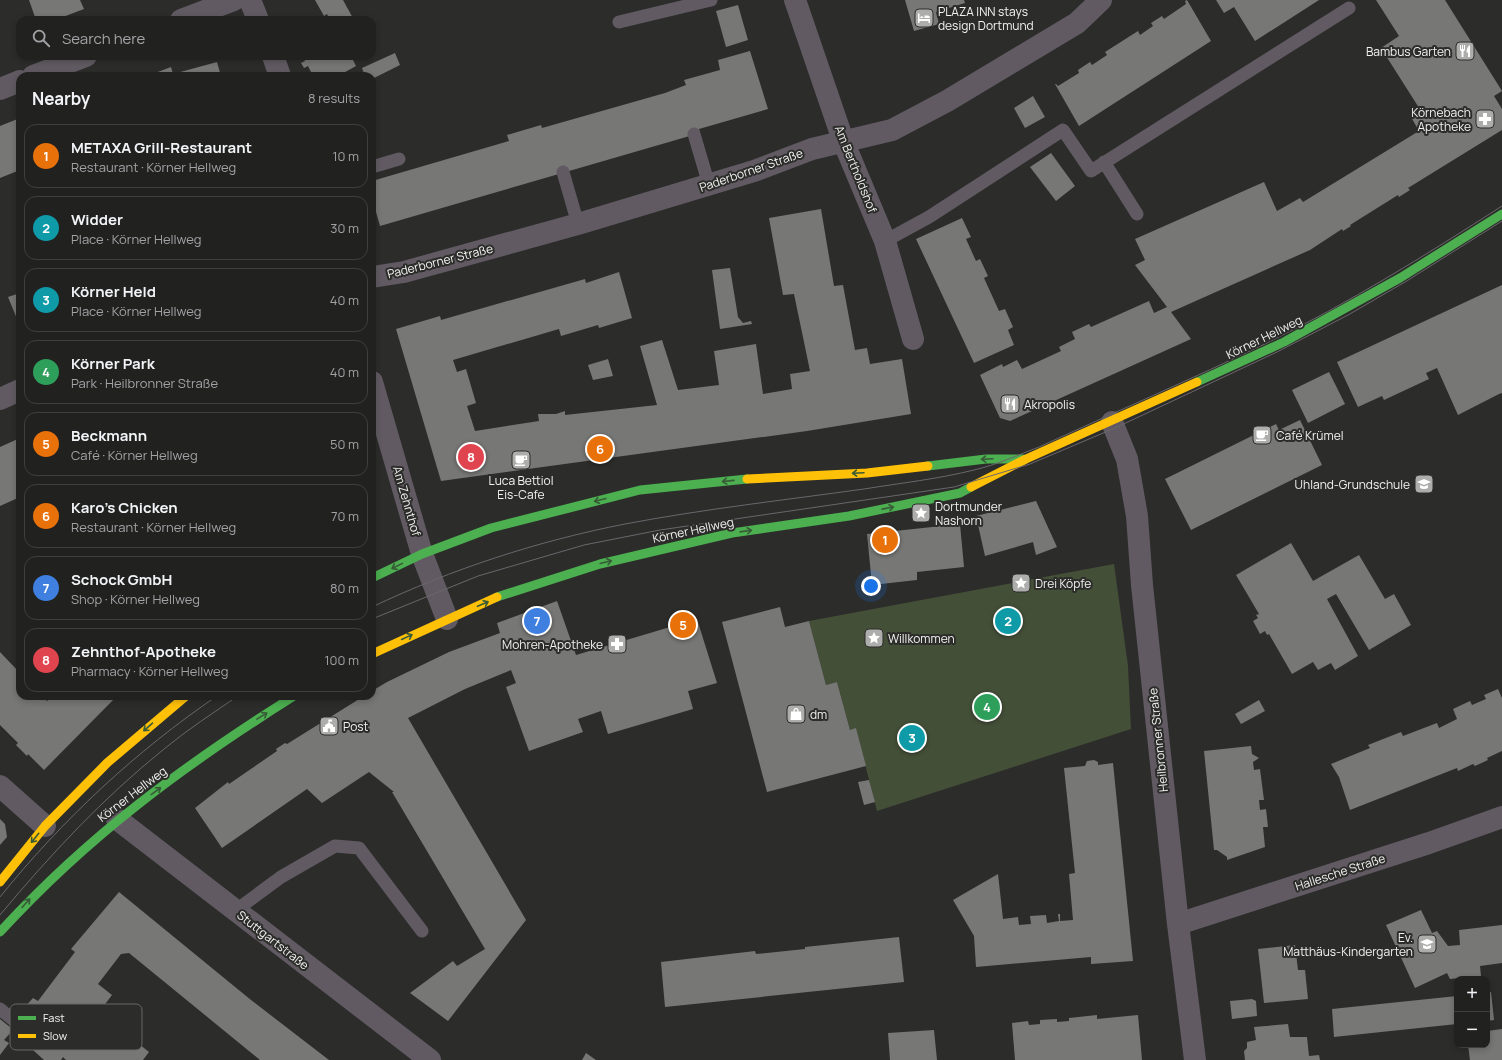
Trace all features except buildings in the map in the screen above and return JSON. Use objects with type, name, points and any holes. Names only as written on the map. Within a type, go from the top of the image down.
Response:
[{"type":"main road","name":"Körner Hellweg","points":[[376,652],[447,618],[510,592],[600,564],[732,533],[849,516],[960,494],[1026,459],[1112,422],[1284,342],[1400,278],[1502,214]]},
{"type":"main road","name":"Körner Hellweg","points":[[376,576],[422,554],[491,528],[640,490],[754,478],[867,472],[986,459],[1026,459]]},
{"type":"main road","points":[[0,882],[45,826],[107,763],[181,700]]},
{"type":"main road","name":"Körner Hellweg","points":[[0,932],[30,898],[82,849],[117,819],[238,730],[287,700]]},
{"type":"street","points":[[192,16],[234,0]]},
{"type":"street","points":[[250,0],[256,16]]},
{"type":"street","name":"Am Bertholdshof","points":[[795,0],[844,143],[885,242],[913,339]]},
{"type":"street","name":"Paderborner Straße","points":[[376,276],[404,272],[578,224],[754,171],[812,149],[844,143],[892,130],[947,101],[1077,23],[1101,0]]},
{"type":"street","points":[[44,72],[75,60]]},
{"type":"street","points":[[274,60],[279,72]]},
{"type":"street","points":[[0,88],[16,82]]},
{"type":"street","points":[[0,400],[16,392]]},
{"type":"street","name":"Am Zehnthof","points":[[376,396],[422,554],[447,618]]},
{"type":"street","name":"Heilbronner Straße","points":[[1112,422],[1126,459],[1137,516],[1142,585],[1178,924],[1195,1060]]},
{"type":"street","points":[[0,786],[45,826]]},
{"type":"street","name":"Hallesche Straße","points":[[1178,924],[1429,843],[1502,817]]},
{"type":"street","name":"Stuttgartstraße","points":[[117,819],[430,1060]]},
{"type":"lane","points":[[619,22],[711,0]]},
{"type":"lane","points":[[885,242],[929,217],[1063,130],[1091,171],[1349,8]]},
{"type":"lane","points":[[694,134],[709,185]]},
{"type":"lane","points":[[376,166],[399,159]]},
{"type":"lane","points":[[1104,162],[1137,214]]},
{"type":"lane","points":[[563,172],[578,224]]},
{"type":"lane","points":[[235,911],[281,877],[334,846],[359,848],[422,932]]},
{"type":"lane","points":[[0,1009],[10,1017]]},
{"type":"green space","points":[[1114,564],[1128,666],[1131,729],[877,811],[856,729],[850,730],[837,682],[826,685],[809,621]]},
{"type":"tram line","points":[[376,605],[433,580],[496,558],[592,531],[685,514],[933,478],[974,470],[999,463],[1039,447],[1298,328],[1387,278],[1502,206]]},
{"type":"tram line","points":[[376,617],[478,576],[584,545],[660,530],[954,487],[1030,464],[1115,428],[1277,352],[1348,315],[1405,282],[1502,221]]},
{"type":"tram line","points":[[0,897],[49,841],[101,788],[129,763],[187,717],[211,700]]},
{"type":"tram line","points":[[0,915],[38,871],[98,807],[141,768],[173,742],[232,700]]},
{"type":"traffic: fast","points":[[1197,382],[1284,342],[1400,278],[1502,214]]},
{"type":"traffic: fast","points":[[928,466],[986,459],[1023,459]]},
{"type":"traffic: fast","points":[[376,576],[422,554],[491,528],[640,490],[747,479]]},
{"type":"traffic: fast","points":[[497,597],[600,564],[732,533],[849,516],[960,493],[971,487]]},
{"type":"traffic: fast","points":[[0,932],[68,864],[103,833],[176,776],[253,722],[288,700]]},
{"type":"traffic: slow","points":[[971,487],[1026,459],[1197,382]]},
{"type":"traffic: slow","points":[[747,479],[867,473],[928,466]]},
{"type":"traffic: slow","points":[[376,652],[497,597]]},
{"type":"traffic: slow","points":[[0,882],[45,826],[107,763],[181,700]]},
{"type":"place","name":"PLAZA INN stays design Dortmund","points":[[924,18]]},
{"type":"place","name":"Bambus Garten","points":[[1465,51]]},
{"type":"place","name":"Körnebach Apotheke","points":[[1485,119]]},
{"type":"place","name":"Akropolis","points":[[1010,404]]},
{"type":"place","name":"Café Krümel","points":[[1262,435]]},
{"type":"place","name":"Karo's Chicken","points":[[600,449]]},
{"type":"place","name":"Zehnthof-Apotheke","points":[[471,457]]},
{"type":"place","name":"Luca Bettiol Eis-Cafe","points":[[521,460]]},
{"type":"place","name":"Uhland-Grundschule","points":[[1424,484]]},
{"type":"place","name":"Dortmunder Nashorn","points":[[921,513]]},
{"type":"place","name":"METAXA Grill-Restaurant","points":[[885,540]]},
{"type":"place","name":"Drei Köpfe","points":[[1021,583]]},
{"type":"place","name":"Schock GmbH","points":[[537,621]]},
{"type":"place","name":"Widder","points":[[1008,621]]},
{"type":"place","name":"Beckmann","points":[[683,625]]},
{"type":"place","name":"Willkommen","points":[[874,638]]},
{"type":"place","name":"Mohren-Apotheke","points":[[617,644]]},
{"type":"place","name":"Körner Park","points":[[987,707]]},
{"type":"place","name":"dm","points":[[796,714]]},
{"type":"place","name":"Post","points":[[329,726]]},
{"type":"place","name":"Körner Held","points":[[912,738]]},
{"type":"place","name":"Ev. Matthäus-Kindergarten","points":[[1427,944]]}]
